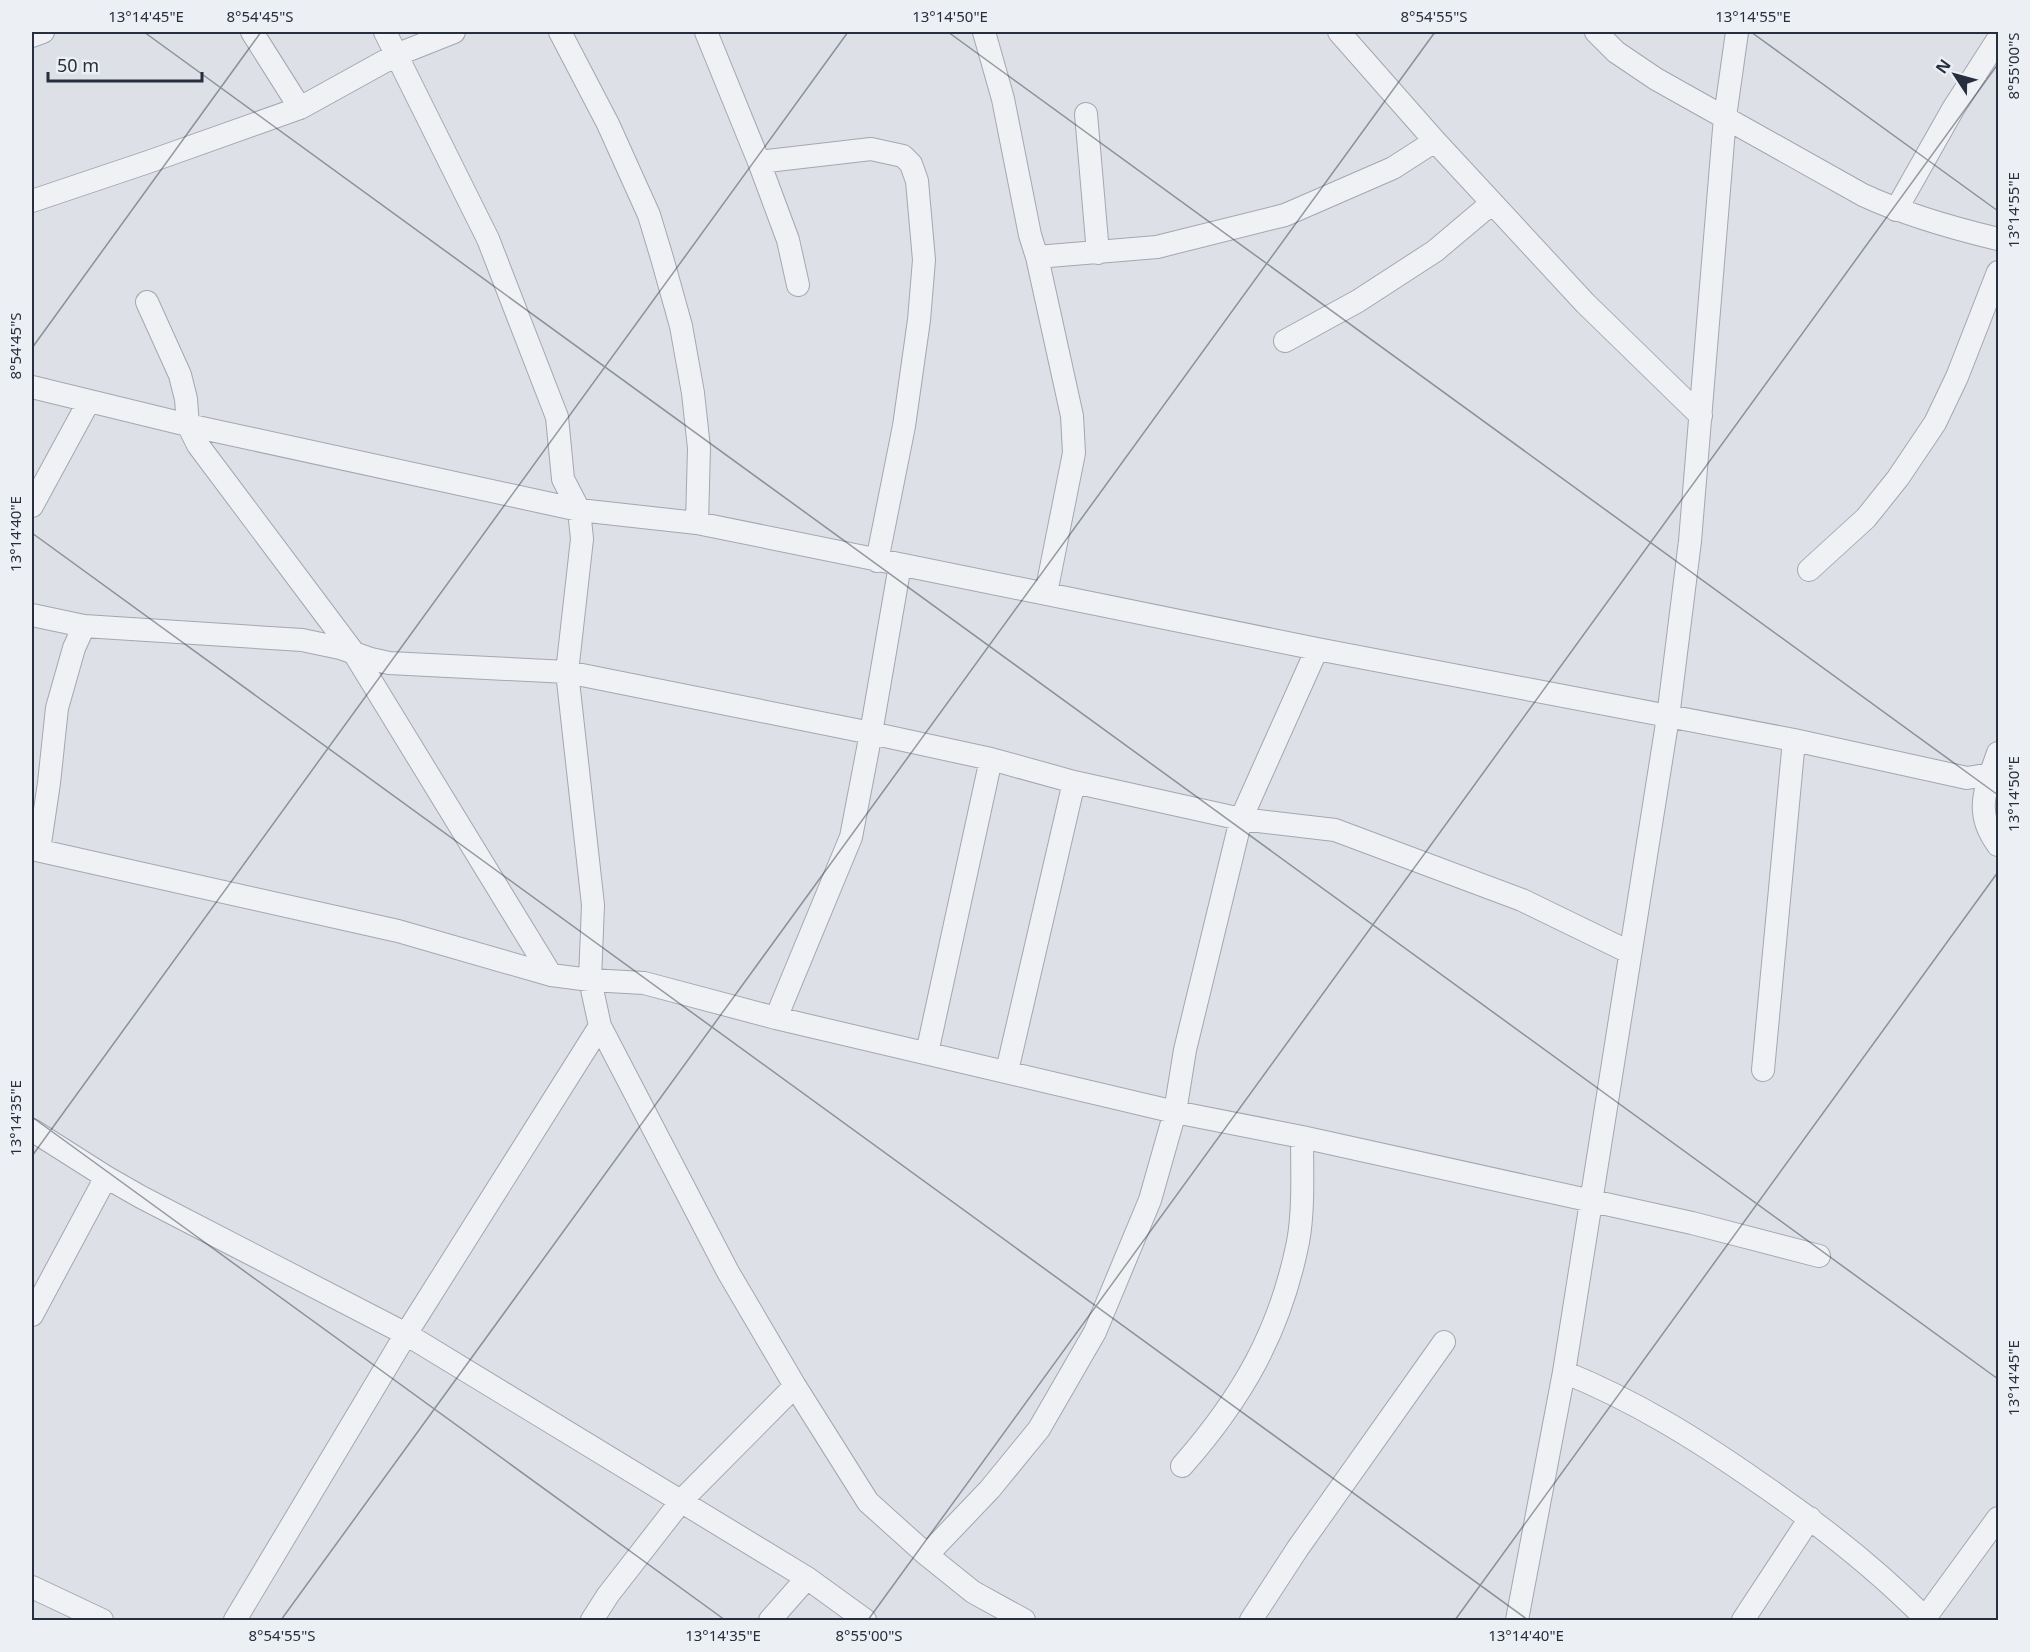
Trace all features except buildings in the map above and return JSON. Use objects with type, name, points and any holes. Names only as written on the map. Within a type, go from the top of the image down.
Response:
[{"type":"street","points":[[32,36],[43,32]]},
{"type":"street","points":[[252,32],[300,108]]},
{"type":"street","points":[[385,32],[488,239],[557,417],[563,479],[579,510],[582,539],[567,672],[592,905],[590,980],[600,1026],[728,1272],[795,1386],[868,1502],[927,1555],[973,1592],[1024,1620]]},
{"type":"street","points":[[32,201],[300,108],[396,55],[454,32]]},
{"type":"street","points":[[560,32],[608,124],[649,215],[662,258],[681,326],[693,393],[699,448],[697,522]]},
{"type":"street","points":[[706,32],[788,240],[798,285]]},
{"type":"street","points":[[984,32],[1003,99],[1030,235],[1070,404],[1074,453],[1046,593]]},
{"type":"street","points":[[1339,32],[1435,141],[1585,303],[1701,416]]},
{"type":"street","points":[[1596,32],[1616,52],[1656,79],[1863,195],[1896,210],[1998,239]]},
{"type":"street","points":[[1517,1620],[1564,1372],[1668,717],[1690,541],[1725,117],[1740,35]]},
{"type":"street","points":[[1896,210],[1953,109],[1998,39]]},
{"type":"street","points":[[1086,114],[1098,253]]},
{"type":"street","points":[[1037,257],[1157,247],[1285,215],[1393,168],[1435,141]]},
{"type":"street","points":[[759,162],[871,149],[903,156],[911,164],[917,181],[924,260],[919,320],[906,415],[877,561]]},
{"type":"street","points":[[1285,342],[1358,301],[1434,251],[1492,203]]},
{"type":"street","points":[[1809,570],[1866,518],[1898,478],[1935,423],[1957,377],[1998,272]]},
{"type":"street","points":[[147,302],[180,375],[186,399],[188,425],[198,445],[354,653],[551,975]]},
{"type":"street","points":[[32,387],[188,425],[579,510],[697,522],[877,561],[1317,649],[1794,740],[1966,778],[1994,774]]},
{"type":"street","points":[[32,507],[89,401]]},
{"type":"street","points":[[776,1018],[851,837],[900,565]]},
{"type":"street","points":[[32,615],[84,626],[302,640],[326,644],[389,663],[567,672],[992,759],[1074,782],[1241,819],[1335,830],[1522,900],[1629,952]]},
{"type":"street","points":[[84,626],[74,648],[57,708],[50,783],[35,850],[398,931],[551,975],[644,983],[776,1018],[1175,1112],[1302,1137],[1692,1223],[1819,1256]]},
{"type":"street","points":[[927,1555],[990,1489],[1039,1429],[1095,1332],[1150,1200],[1175,1112],[1185,1050],[1241,819],[1317,649]]},
{"type":"street","points":[[1763,1070],[1794,740]]},
{"type":"street","points":[[1998,753],[1994,774],[1982,805],[1985,821],[1998,845]]},
{"type":"street","points":[[927,1053],[992,759]]},
{"type":"street","points":[[1007,1071],[1074,782]]},
{"type":"street","points":[[236,1620],[406,1334],[600,1026]]},
{"type":"street","points":[[32,1130],[106,1177],[406,1334],[682,1500],[807,1578],[865,1620]]},
{"type":"street","points":[[1182,1466],[1212,1432],[1250,1377],[1280,1312],[1298,1240],[1302,1137]]},
{"type":"street","points":[[32,1315],[106,1177]]},
{"type":"street","points":[[1251,1620],[1298,1548],[1444,1342]]},
{"type":"street","points":[[1564,1372],[1598,1386],[1663,1419],[1810,1518],[1839,1539],[1926,1619],[1998,1518]]},
{"type":"street","points":[[592,1620],[608,1595],[682,1500],[795,1386]]},
{"type":"street","points":[[1743,1620],[1810,1518]]},
{"type":"street","points":[[770,1620],[807,1578]]},
{"type":"street","points":[[34,1595],[102,1620]]}]
